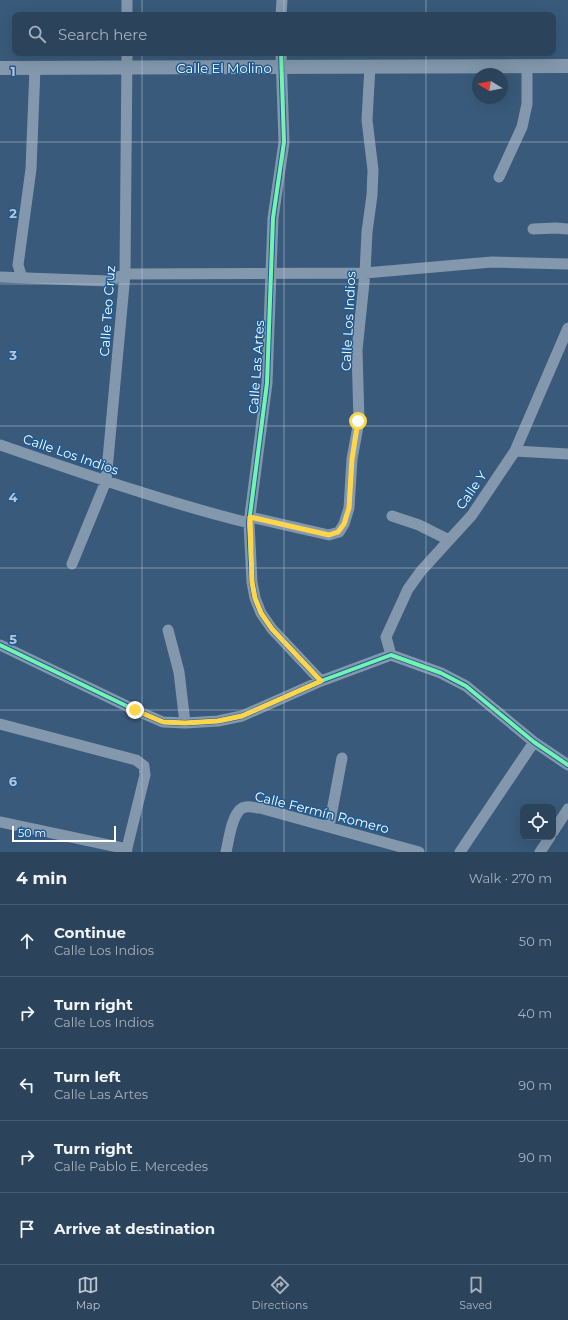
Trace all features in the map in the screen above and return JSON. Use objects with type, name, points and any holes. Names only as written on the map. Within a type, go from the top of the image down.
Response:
[{"type":"street","points":[[127,0],[127,12]]},
{"type":"street","points":[[282,0],[282,12]]},
{"type":"street","name":"Calle Teo Cruz","points":[[72,564],[106,481],[125,274],[127,56]]},
{"type":"street","name":"Calle Las Artes","points":[[281,56],[284,142],[273,218],[267,384],[249,520],[252,582],[255,598],[261,613],[272,629],[321,681]]},
{"type":"street","name":"Calle Los Indios","points":[[0,445],[106,481],[218,515],[329,535],[338,532],[344,524],[349,508],[352,459],[358,421],[357,350],[372,195],[373,170],[367,120],[370,66]]},
{"type":"street","name":"Calle El Molino","points":[[0,68],[568,66]]},
{"type":"street","points":[[498,177],[522,127],[526,104],[527,67]]},
{"type":"street","points":[[22,278],[18,265],[31,169],[35,68]]},
{"type":"street","points":[[533,229],[568,229]]},
{"type":"street","points":[[0,277],[108,281],[125,274],[365,273],[492,262],[568,264]]},
{"type":"street","name":"Calle Y","points":[[391,655],[386,637],[399,608],[421,571],[472,515],[515,451],[568,328]]},
{"type":"street","points":[[515,451],[568,454]]},
{"type":"street","points":[[392,516],[419,525],[449,540]]},
{"type":"street","points":[[168,630],[179,672],[185,723]]},
{"type":"street","points":[[0,645],[163,722],[185,723],[218,721],[242,716],[321,681],[391,655],[442,673],[466,686],[534,742],[568,765]]},
{"type":"street","points":[[0,724],[136,760],[144,766],[145,775],[126,851],[0,822]]},
{"type":"street","points":[[460,852],[534,742]]},
{"type":"street","points":[[329,827],[342,758]]},
{"type":"street","name":"Calle Fermín Romero","points":[[226,852],[233,820],[239,810],[245,807],[260,808],[419,852]]},
{"type":"street","points":[[556,827],[568,809]]},
{"type":"street","points":[[540,852],[548,840]]},
{"type":"cycle path","points":[[281,56],[284,142],[273,218],[267,383],[249,523],[252,582],[255,598],[261,613],[272,629],[321,681]]},
{"type":"cycle path","points":[[0,645],[163,722],[185,723],[218,721],[242,716],[321,681],[391,655],[441,673],[466,686],[534,742],[568,765]]},
{"type":"route","points":[[135,710],[163,722],[185,723],[218,721],[242,716],[321,681],[272,629],[261,613],[255,598],[252,582],[249,523],[250,517],[329,535],[338,532],[344,524],[349,508],[352,459],[358,421]]}]
